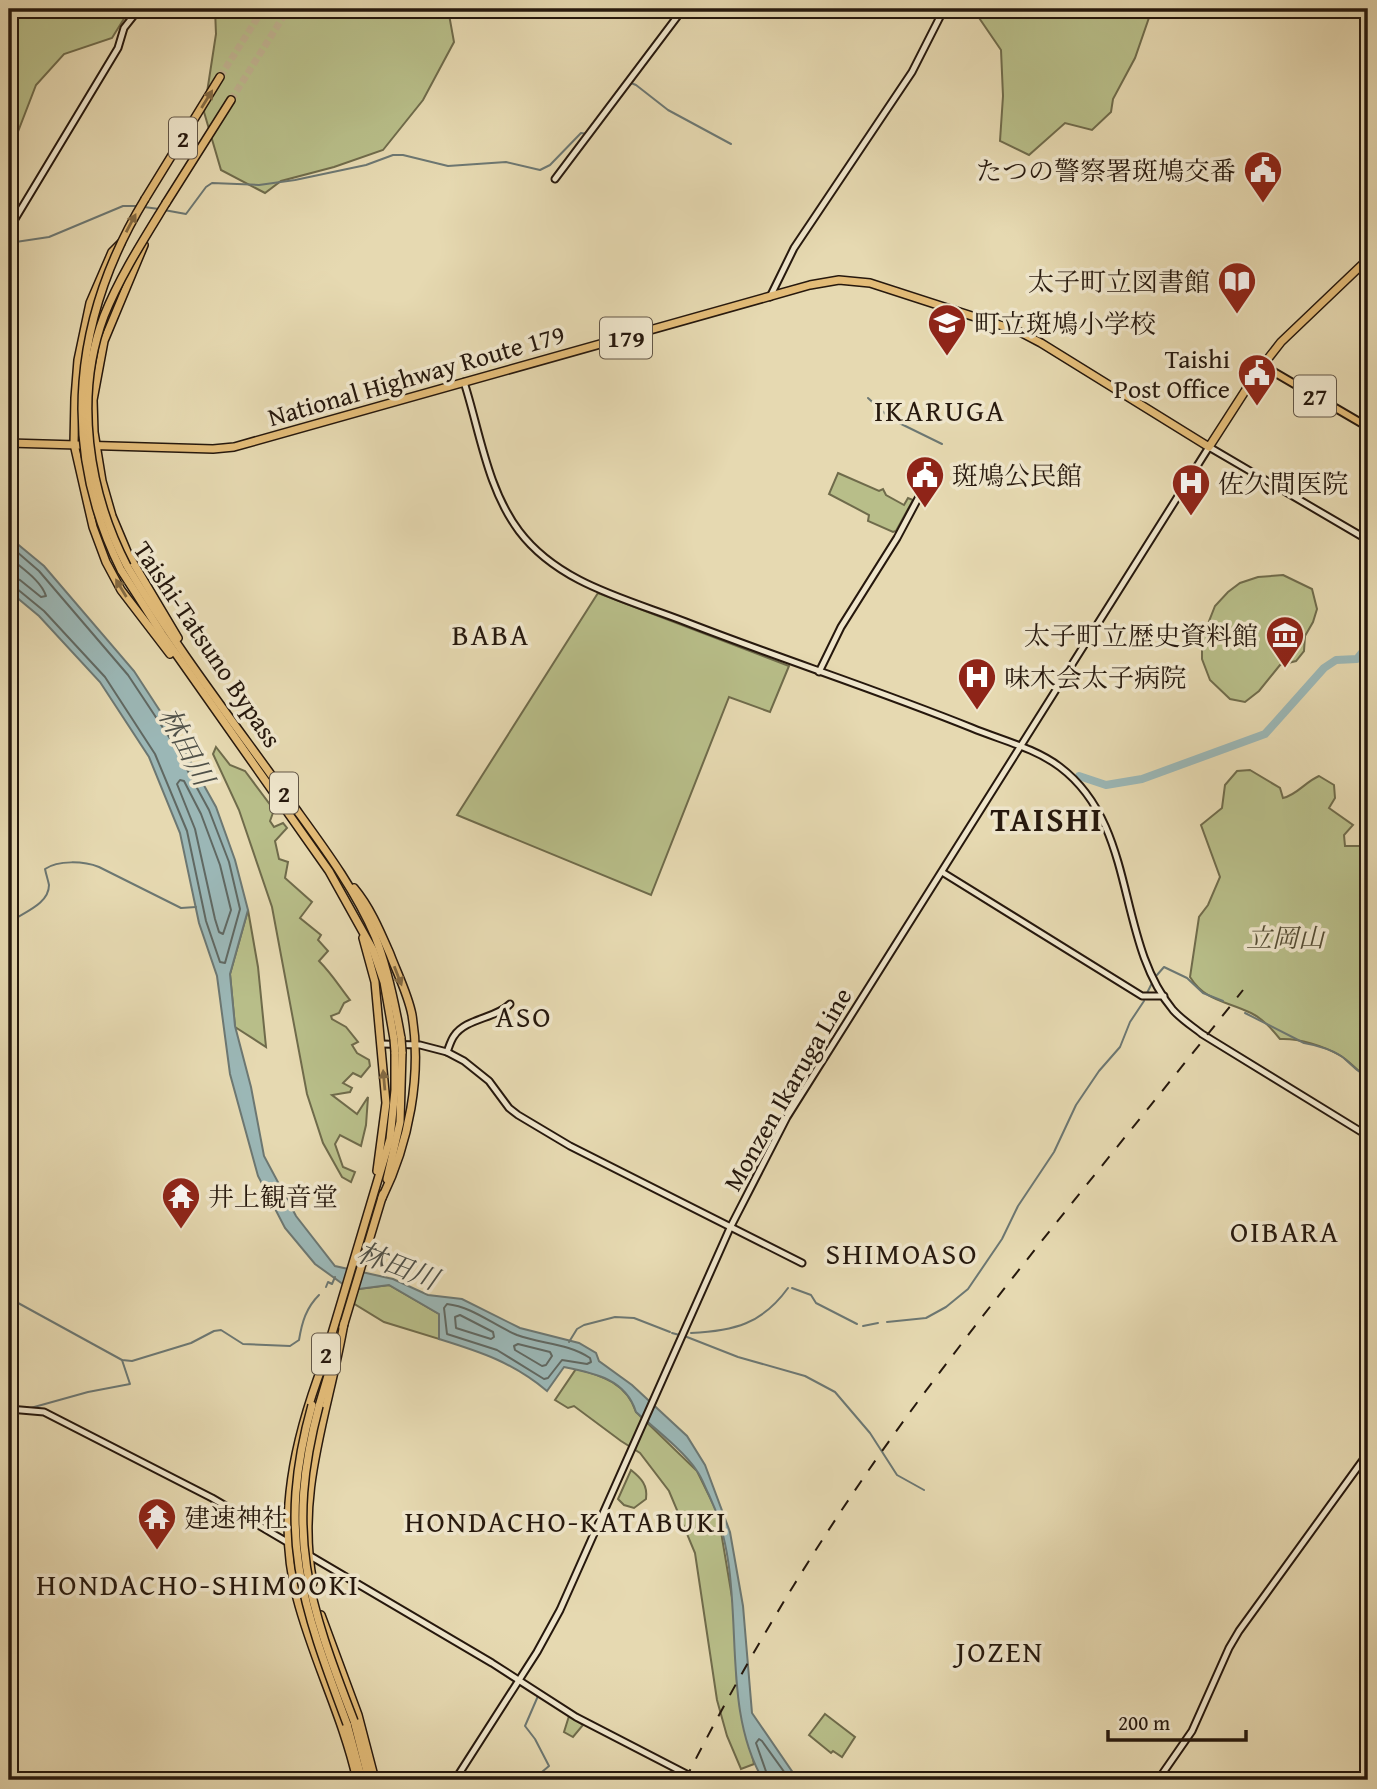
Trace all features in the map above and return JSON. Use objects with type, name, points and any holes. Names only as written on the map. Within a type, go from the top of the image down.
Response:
[{"type":"highway","name":"Taishi-Tatsuno Bypass","points":[[220,77],[121,243],[94,314],[84,361],[82,397],[83,441],[90,485],[103,531],[141,604],[329,871],[359,923],[373,950],[384,982],[398,1039]]},
{"type":"highway","name":"Taishi-Tatsuno Bypass","points":[[231,100],[121,278],[104,317],[92,362],[89,432],[97,484],[124,568],[328,854],[354,895],[374,936],[391,985],[399,1052],[400,1122],[382,1198],[371,1222]]},
{"type":"highway","points":[[153,224],[111,319],[98,364],[93,400],[102,481],[112,516],[128,554],[178,636],[183,652]]},
{"type":"highway","points":[[121,243],[112,252],[90,303],[78,360],[74,444],[93,527],[111,571],[142,620],[208,700]]},
{"type":"highway","points":[[1209,447],[1262,365],[1292,329],[1368,259]]},
{"type":"highway","name":"National Highway Route 179","points":[[9,443],[212,449],[234,447],[830,281],[858,281],[1009,328],[1041,343],[1209,447]]},
{"type":"highway","points":[[328,854],[358,892],[379,929],[411,1012],[416,1070],[395,1170],[382,1198]]},
{"type":"highway","points":[[359,923],[375,982],[386,1103],[371,1222]]},
{"type":"highway","name":"Taishi-Tatsuno Bypass","points":[[369,1780],[317,1623],[308,1583],[302,1545],[303,1484],[323,1363],[345,1305],[371,1222],[390,1139],[399,1052]]},
{"type":"highway","name":"Taishi-Tatsuno Bypass","points":[[316,1406],[344,1323],[345,1305]]},
{"type":"highway","points":[[316,1406],[314,1458],[308,1499],[309,1555],[322,1620],[343,1674],[350,1720],[349,1745],[357,1780]]},
{"type":"highway","points":[[316,1406],[293,1462],[289,1494],[289,1544],[296,1597],[319,1665],[350,1720],[375,1780]]},
{"type":"highway","points":[[310,1640],[322,1620]]},
{"type":"highway","points":[[319,1665],[343,1674]]},
{"type":"highway","name":"Taishi-Tatsuno Bypass","points":[[350,1720],[362,1780]]},
{"type":"main road","name":"27","points":[[1262,365],[1368,427]]},
{"type":"street","points":[[9,229],[118,48],[124,28],[139,9]]},
{"type":"street","points":[[555,179],[683,9]]},
{"type":"street","points":[[770,297],[794,248],[912,72],[944,9]]},
{"type":"street","points":[[464,382],[490,476],[502,505],[522,534],[549,562],[564,572],[594,587],[925,709],[1053,761],[1066,771],[1091,797],[1107,828],[1144,954],[1164,996],[1183,1020],[1368,1136]]},
{"type":"street","points":[[1209,447],[1368,540]]},
{"type":"street","name":"Monzen Ikaruga Line","points":[[455,1780],[519,1681],[560,1610],[730,1228],[787,1117],[1209,447]]},
{"type":"street","points":[[819,672],[846,619],[897,538],[930,476]]},
{"type":"street","points":[[942,872],[1142,996],[1164,996]]},
{"type":"street","points":[[447,1052],[460,1029],[503,1010],[510,1004]]},
{"type":"street","points":[[381,1044],[415,1044],[447,1052],[479,1072],[518,1115],[570,1146],[802,1264]]},
{"type":"street","points":[[9,1409],[44,1412],[212,1498],[583,1721],[698,1780]]},
{"type":"street","points":[[1158,1780],[1192,1731],[1228,1648],[1368,1453]]},
{"type":"green space","points":[[9,9],[130,9],[112,38],[64,54],[36,85],[9,155]]},
{"type":"green space","points":[[215,9],[448,9],[454,42],[423,100],[383,150],[281,181],[265,193],[221,170],[204,112],[216,34]]},
{"type":"green space","points":[[973,9],[1152,9],[1135,58],[1113,99],[1111,112],[1092,130],[1065,123],[1029,155],[1000,141],[1003,96],[1001,50]]},
{"type":"green space","points":[[838,473],[879,491],[883,489],[886,495],[904,505],[908,498],[913,500],[896,531],[868,521],[869,515],[829,494]]},
{"type":"green space","points":[[1283,575],[1312,589],[1317,609],[1305,636],[1304,651],[1296,661],[1280,665],[1259,691],[1245,702],[1230,699],[1210,680],[1202,659],[1202,639],[1215,606],[1240,583],[1258,577]]},
{"type":"green space","points":[[598,593],[789,666],[770,712],[729,697],[651,895],[457,815]]},
{"type":"green space","points":[[216,747],[230,765],[245,771],[274,810],[270,821],[274,827],[283,823],[287,828],[275,841],[279,859],[288,862],[285,878],[312,902],[300,918],[321,935],[318,940],[328,951],[319,961],[350,1000],[344,1003],[339,1013],[331,1016],[332,1019],[346,1027],[358,1042],[352,1045],[357,1053],[369,1060],[370,1066],[361,1077],[353,1073],[343,1083],[352,1088],[350,1092],[332,1095],[357,1114],[368,1097],[361,1146],[340,1135],[335,1144],[343,1167],[355,1172],[351,1182],[342,1177],[323,1143],[307,1094],[272,907],[239,810],[213,754]]},
{"type":"green space","name":"立岡山","points":[[1250,770],[1280,788],[1283,798],[1319,776],[1334,785],[1335,798],[1329,808],[1353,825],[1344,835],[1345,846],[1368,846],[1368,1077],[1345,1058],[1327,1049],[1303,1041],[1280,1039],[1259,1018],[1209,996],[1190,977],[1199,917],[1208,905],[1220,877],[1201,825],[1222,808],[1225,785],[1237,771]]},
{"type":"green space","points":[[248,910],[258,967],[266,1047],[235,1027],[230,974]]},
{"type":"green space","points":[[389,1285],[439,1314],[439,1339],[384,1322],[348,1300],[351,1290]]},
{"type":"green space","points":[[576,1369],[612,1382],[626,1394],[636,1412],[697,1471],[718,1514],[734,1609],[737,1684],[754,1764],[741,1769],[727,1736],[717,1700],[695,1553],[669,1491],[640,1453],[574,1406],[568,1408],[555,1400]]},
{"type":"green space","points":[[631,1470],[643,1482],[646,1490],[646,1499],[634,1508],[624,1505],[618,1499]]},
{"type":"green space","points":[[825,1714],[855,1737],[842,1757],[833,1751],[831,1753],[809,1735]]},
{"type":"green space","points":[[569,1716],[583,1725],[573,1737],[564,1732]]},
{"type":"water","points":[[9,537],[44,566],[134,671],[177,737],[216,807],[235,860],[248,910],[230,974],[235,1026],[251,1087],[264,1156],[296,1216],[335,1266],[393,1279],[428,1295],[462,1299],[520,1328],[579,1343],[596,1353],[599,1361],[632,1385],[687,1436],[705,1465],[730,1532],[743,1606],[752,1713],[798,1780],[763,1780],[749,1748],[740,1713],[729,1566],[722,1530],[702,1480],[685,1456],[636,1412],[625,1392],[608,1379],[564,1367],[547,1391],[521,1372],[496,1359],[439,1339],[439,1314],[389,1285],[351,1290],[315,1264],[285,1228],[258,1176],[230,1074],[217,976],[199,923],[180,833],[149,757],[100,682],[39,616],[9,591]]},
{"type":"waterway","points":[[631,83],[668,110],[731,144]]},
{"type":"waterway","points":[[164,210],[186,214],[212,183],[259,185],[295,180],[366,165],[393,155],[448,166],[506,162],[540,170],[550,165],[581,133],[587,134]]},
{"type":"waterway","points":[[9,243],[49,237],[123,206],[138,206]]},
{"type":"waterway","points":[[144,207],[159,209]]},
{"type":"waterway","points":[[868,398],[891,419],[942,444]]},
{"type":"waterway","points":[[1079,776],[1106,785],[1142,779],[1265,734],[1324,668],[1336,660],[1357,659],[1368,645]]},
{"type":"waterway","points":[[9,923],[34,908],[44,898],[49,885],[45,869],[64,863],[93,865],[181,908],[196,907]]},
{"type":"waterway","points":[[1157,975],[1164,967],[1187,978],[1203,993],[1223,1001]]},
{"type":"waterway","points":[[1147,993],[1152,983]]},
{"type":"waterway","points":[[887,1322],[926,1318],[946,1307],[968,1289],[1002,1239],[1018,1206],[1054,1152],[1076,1105],[1099,1071],[1120,1047],[1130,1022],[1144,1001]]},
{"type":"waterway","points":[[1245,1013],[1304,1043],[1337,1054],[1368,1078]]},
{"type":"waterway","points":[[326,1287],[328,1282],[332,1284],[335,1277]]},
{"type":"waterway","points":[[691,1333],[721,1330],[757,1318],[788,1288]]},
{"type":"waterway","points":[[792,1288],[811,1295],[816,1303],[857,1324]]},
{"type":"waterway","points":[[9,1298],[122,1360],[132,1361],[191,1343],[221,1330],[243,1344],[290,1346],[299,1340],[305,1316],[319,1295]]},
{"type":"waterway","points":[[569,1342],[577,1329],[584,1325],[615,1317],[634,1318],[670,1332]]},
{"type":"waterway","points":[[863,1326],[878,1323]]},
{"type":"waterway","points":[[672,1333],[738,1357],[805,1376],[835,1392],[870,1433],[897,1475],[924,1490]]},
{"type":"waterway","points":[[27,1409],[88,1392],[130,1384],[122,1360]]},
{"type":"waterway","points":[[536,1780],[549,1766],[525,1726],[538,1696]]},
{"type":"tunnel","points":[[220,77],[263,9]]},
{"type":"tunnel","points":[[231,100],[288,9]]},
{"type":"railway","points":[[685,1780],[740,1676],[800,1574],[899,1427],[1010,1281],[1243,990]]},
{"type":"place","name":"たつの警察署斑鳩交番","points":[[1263,204]]},
{"type":"place","name":"太子町立図書館","points":[[1237,315]]},
{"type":"place","name":"町立斑鳩小学校","points":[[947,357]]},
{"type":"place","name":"Taishi Post Office","points":[[1257,407]]},
{"type":"place","name":"斑鳩公民館","points":[[925,509]]},
{"type":"place","name":"佐久間医院","points":[[1191,517]]},
{"type":"place","name":"太子町立歴史資料館","points":[[1285,669]]},
{"type":"place","name":"味木会太子病院","points":[[977,711]]},
{"type":"place","name":"井上観音堂","points":[[181,1230]]},
{"type":"place","name":"建速神社","points":[[157,1551]]},
{"type":"district","name":"IKARUGA","points":[[940,410]]},
{"type":"district","name":"BABA","points":[[491,634]]},
{"type":"district","name":"TAISHI","points":[[1047,819]]},
{"type":"district","name":"ASO","points":[[524,1016]]},
{"type":"district","name":"OIBARA","points":[[1285,1231]]},
{"type":"district","name":"SHIMOASO","points":[[902,1253]]},
{"type":"district","name":"HONDACHO-KATABUKI","points":[[566,1521]]},
{"type":"district","name":"HONDACHO-SHIMOOKI","points":[[198,1584]]},
{"type":"district","name":"JOZEN","points":[[1000,1651]]},
{"type":"water label","name":"林田川","points":[[187,746]]},
{"type":"water label","name":"林田川","points":[[398,1265]]}]
